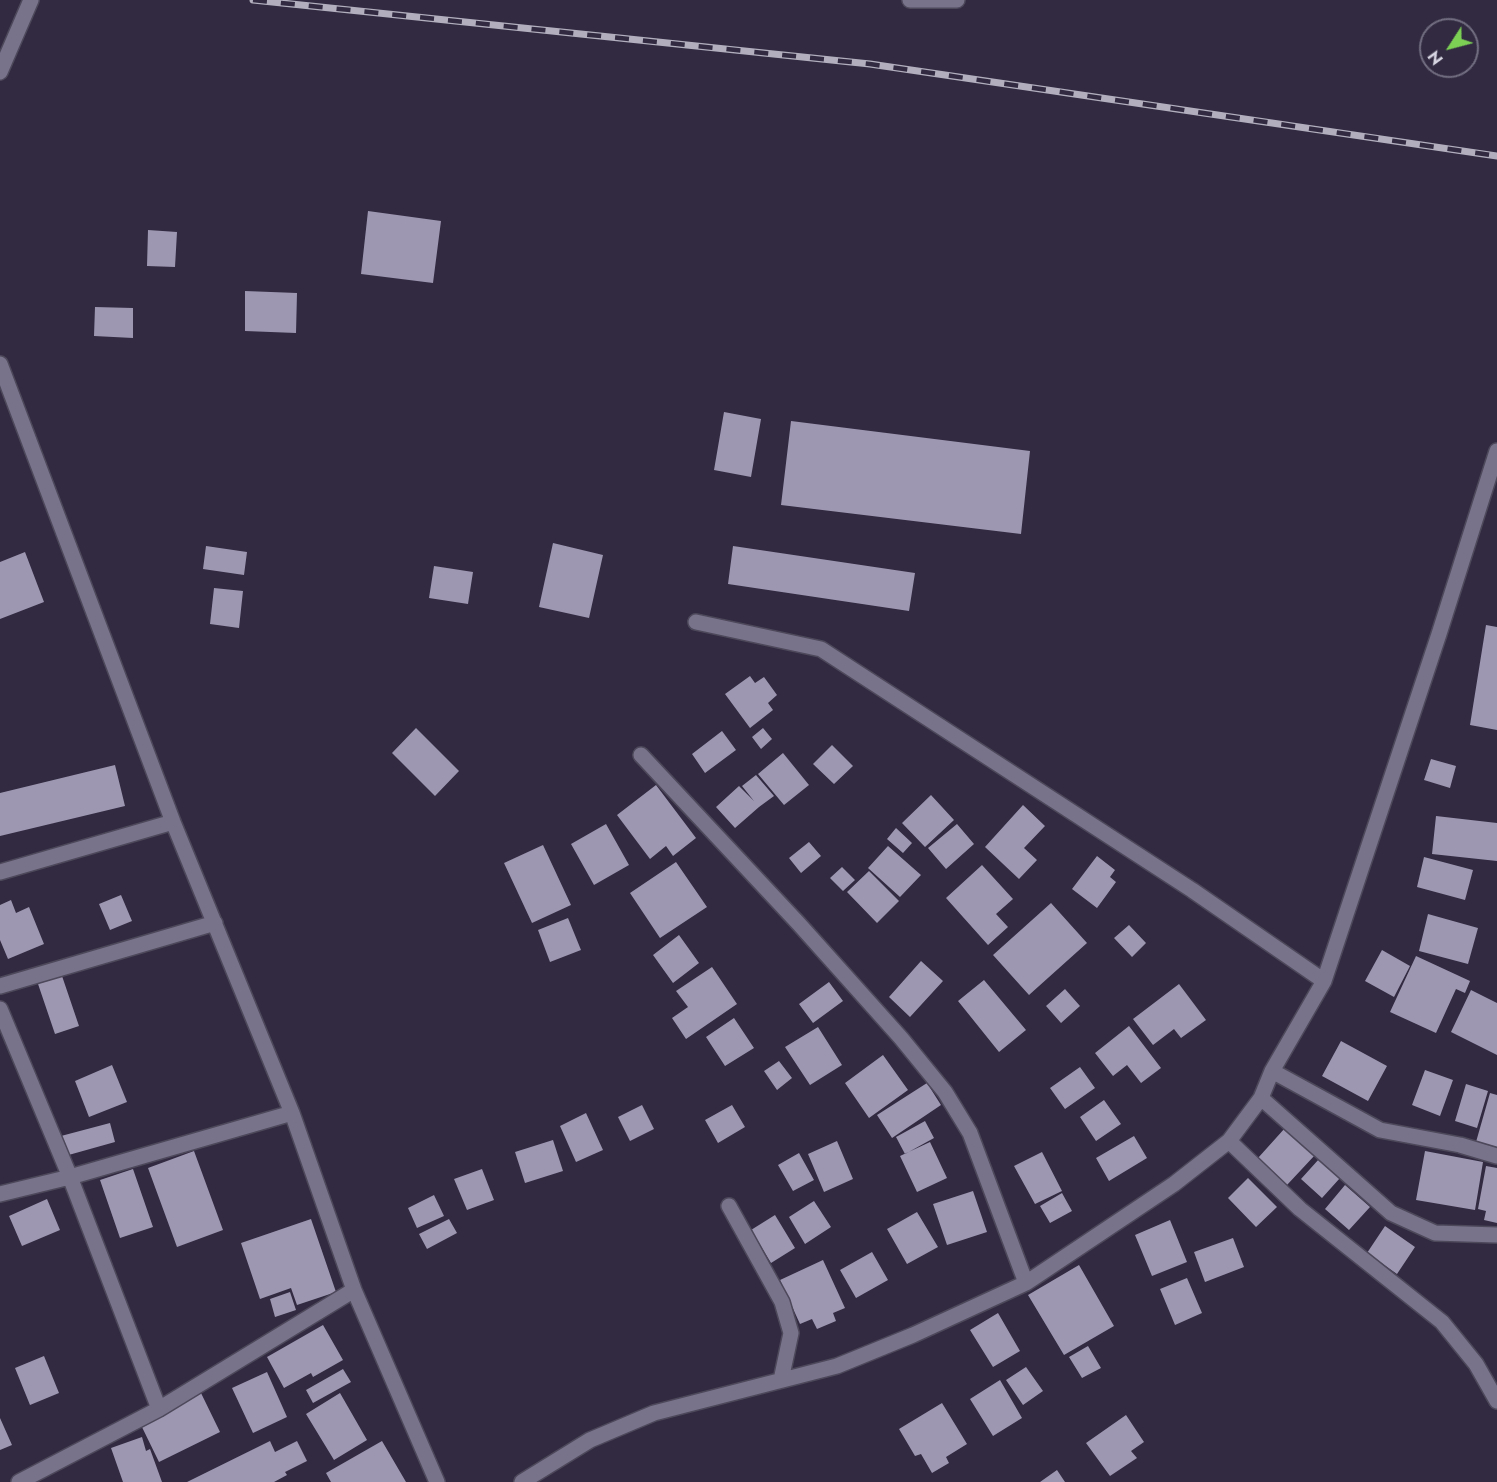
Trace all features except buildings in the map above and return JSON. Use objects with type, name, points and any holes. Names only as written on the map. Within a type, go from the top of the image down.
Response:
[{"type":"street","points":[[0,72],[31,0]]},
{"type":"street","points":[[910,0],[957,0]]},
{"type":"street","points":[[0,364],[173,822],[292,1113],[354,1290],[437,1482]]},
{"type":"street","points":[[522,1482],[590,1440],[654,1413],[837,1366],[913,1335],[1026,1283],[1174,1184],[1229,1141],[1261,1098],[1272,1071],[1324,981],[1497,451]]},
{"type":"street","points":[[696,622],[820,649],[1192,890],[1324,981]]},
{"type":"street","points":[[641,755],[799,924],[901,1038],[945,1092],[970,1133],[1026,1283]]},
{"type":"street","points":[[0,872],[173,822]]},
{"type":"street","points":[[0,986],[215,923]]},
{"type":"street","points":[[0,1009],[70,1177],[159,1408]]},
{"type":"street","points":[[1272,1071],[1380,1130],[1460,1145],[1497,1156]]},
{"type":"street","points":[[1261,1098],[1391,1213],[1435,1233],[1497,1235]]},
{"type":"street","points":[[0,1194],[70,1177],[292,1113]]},
{"type":"street","points":[[1229,1141],[1300,1209],[1442,1322],[1476,1364],[1497,1401]]},
{"type":"street","points":[[729,1206],[782,1302],[791,1333],[781,1380]]},
{"type":"street","points":[[19,1482],[159,1408],[354,1290]]},
{"type":"railway","points":[[253,0],[870,64],[1497,156]]}]
